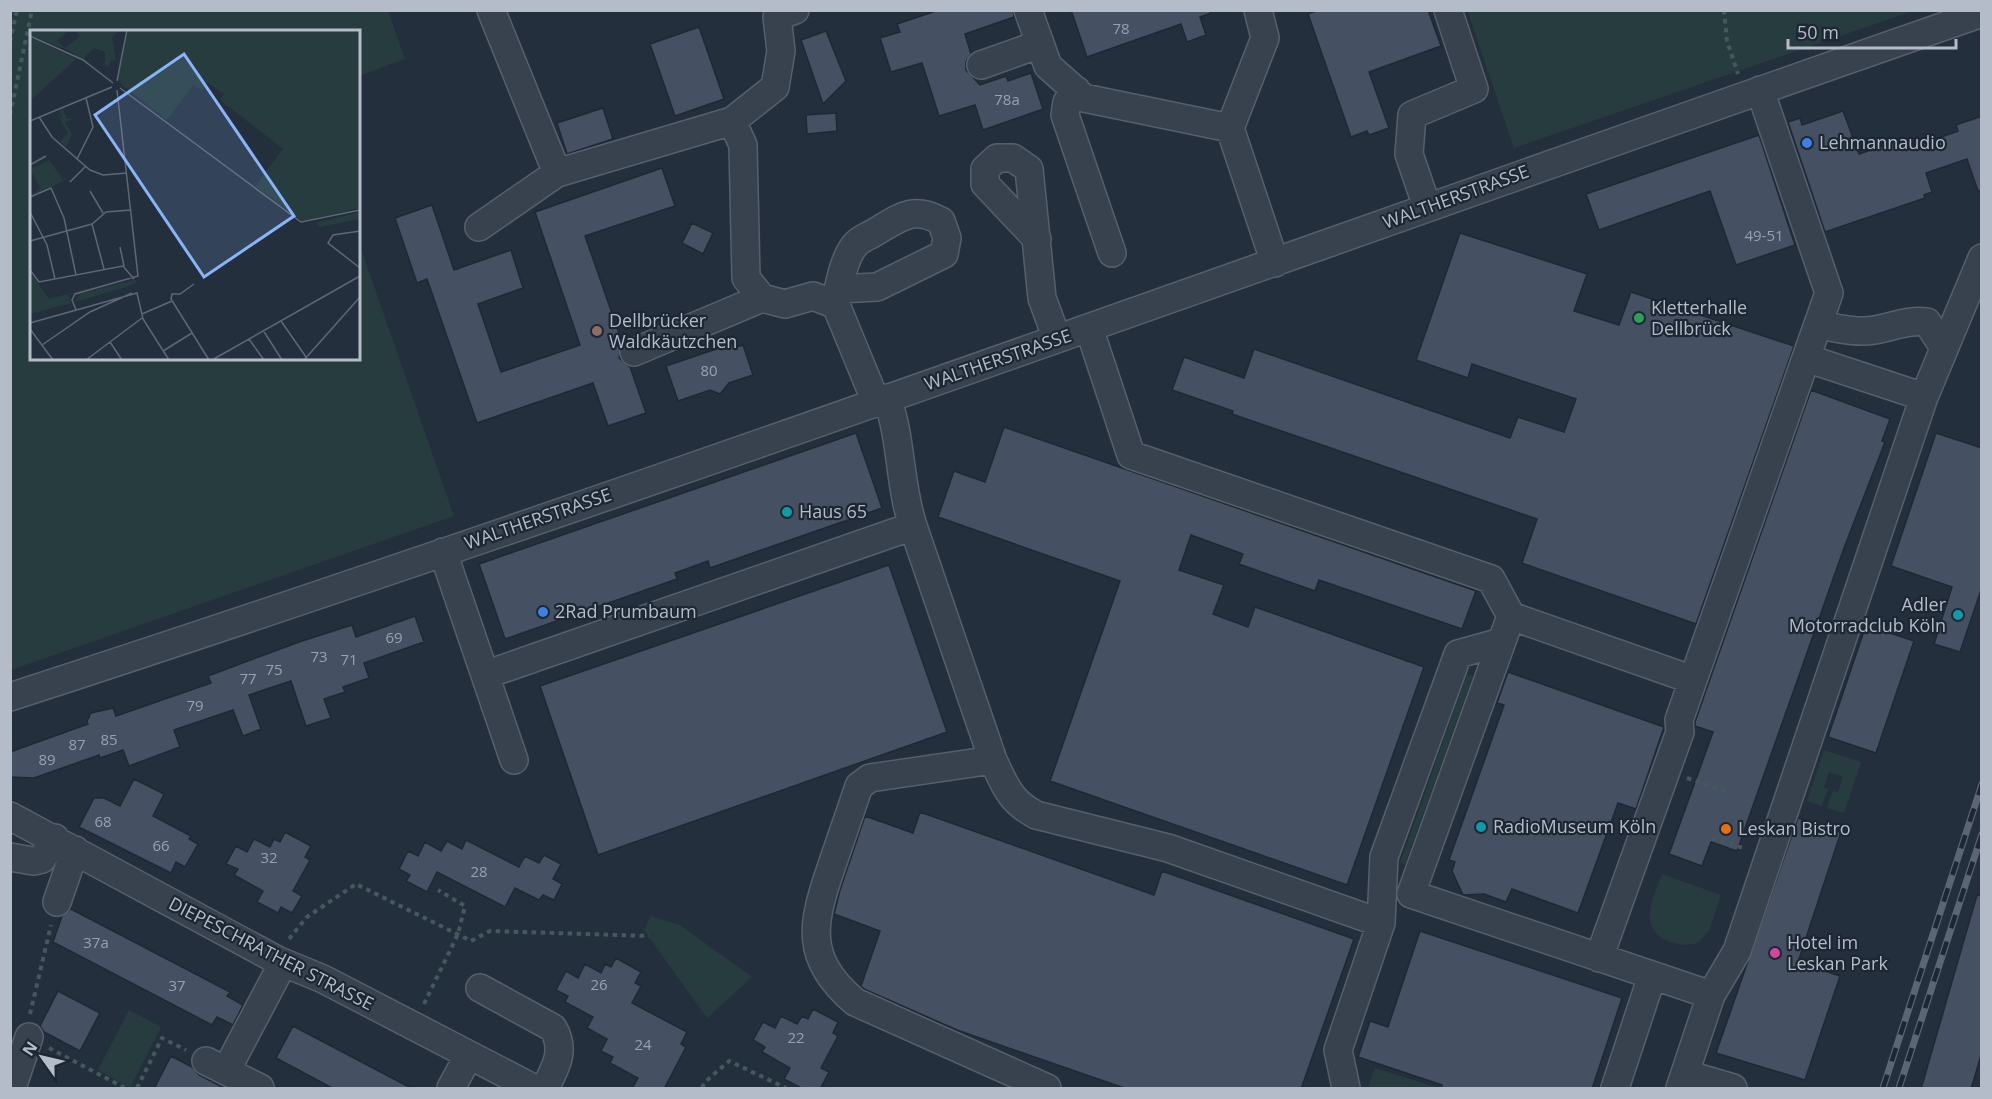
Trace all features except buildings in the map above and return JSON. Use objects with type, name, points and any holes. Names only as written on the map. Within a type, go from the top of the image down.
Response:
[{"type":"street","points":[[491,10],[556,173]]},
{"type":"street","points":[[1028,10],[1048,66],[1084,98],[1230,128]]},
{"type":"street","points":[[1258,10],[1265,38],[1230,128],[1275,263]]},
{"type":"street","points":[[1427,207],[1409,154],[1412,115],[1474,89],[1448,10]]},
{"type":"street","points":[[479,227],[556,173],[732,121],[775,87],[781,51],[782,13]]},
{"type":"street","name":"WALTHERSTRASSE","points":[[10,697],[234,624],[882,400],[1275,263],[1752,92],[1982,13]]},
{"type":"street","points":[[981,65],[1040,44]]},
{"type":"street","points":[[1076,90],[1067,102],[1065,115],[1112,253]]},
{"type":"street","points":[[1599,958],[1680,732],[1679,720],[1829,293],[1752,92]]},
{"type":"street","points":[[732,121],[743,145],[746,278],[762,298],[785,304],[813,296],[837,297],[882,400],[896,425],[904,499],[912,526],[993,760],[1008,792],[1020,806],[1036,815],[1168,848],[1381,923]]},
{"type":"street","points":[[1037,238],[1042,298],[1057,339]]},
{"type":"street","points":[[1733,1089],[1682,1081],[1711,995],[1737,951],[1924,397],[1943,346],[1982,258]]},
{"type":"street","points":[[634,352],[762,298]]},
{"type":"street","points":[[1818,324],[1863,331],[1885,328],[1912,320],[1927,322],[1943,346]]},
{"type":"street","points":[[1089,328],[1131,455],[1491,579],[1511,616],[1693,680]]},
{"type":"street","points":[[1806,357],[1924,397]]},
{"type":"street","points":[[485,675],[912,526]]},
{"type":"street","points":[[443,552],[514,760]]},
{"type":"street","points":[[1381,923],[1411,894],[1511,616]]},
{"type":"street","points":[[1346,1089],[1338,1050],[1381,923],[1384,857],[1458,654],[1502,642]]},
{"type":"street","points":[[993,760],[870,778],[859,786],[816,910],[816,936],[822,962],[835,985],[855,1002],[1047,1089]]},
{"type":"street","name":"DIEPESCHRATHER STRASSE","points":[[10,816],[65,844],[135,886],[280,962],[323,979],[533,1089]]},
{"type":"street","points":[[10,857],[27,861],[42,859],[65,844]]},
{"type":"street","points":[[57,902],[65,844]]},
{"type":"street","points":[[1411,894],[1711,995]]},
{"type":"street","points":[[260,1089],[216,1066],[280,962]]},
{"type":"street","points":[[1615,1089],[1652,975]]},
{"type":"street","points":[[480,988],[553,1028],[561,1049],[558,1064],[545,1089]]},
{"type":"street","points":[[12,1089],[29,1037]]},
{"type":"street","points":[[451,1089],[469,1055]]},
{"type":"path","points":[[10,42],[17,10]]},
{"type":"path","points":[[10,115],[32,10]]},
{"type":"path","points":[[1724,10],[1727,41],[1752,92]]},
{"type":"path","points":[[1666,770],[1728,792]]},
{"type":"path","points":[[1712,838],[1768,858]]},
{"type":"path","points":[[280,962],[288,940],[307,917],[356,884],[471,941],[490,931],[649,936]]},
{"type":"path","points":[[412,1026],[458,934],[465,906],[438,890]]},
{"type":"path","points":[[57,902],[40,963],[27,1028],[29,1037],[125,1089]]},
{"type":"path","points":[[137,1089],[162,1038],[216,1066]]},
{"type":"path","points":[[702,1089],[705,1082],[729,1061],[786,1089]]},
{"type":"green space","points":[[1467,10],[1913,10],[1913,11],[1514,148]]},
{"type":"green space","points":[[10,11],[388,11],[405,59],[360,76],[360,30],[30,30],[30,360],[360,360],[360,246],[454,516],[11,670]]},
{"type":"green space","points":[[1467,674],[1473,676],[1405,864],[1400,863]]},
{"type":"green space","points":[[1824,750],[1861,762],[1844,813],[1827,808],[1833,791],[1838,792],[1843,777],[1829,772],[1824,788],[1828,789],[1822,806],[1807,801]]},
{"type":"green space","points":[[1662,874],[1721,895],[1709,931],[1699,942],[1689,945],[1674,943],[1660,937],[1654,930],[1650,922],[1650,912]]},
{"type":"green space","points":[[651,916],[680,925],[752,977],[707,1018],[644,930]]},
{"type":"green space","points":[[129,1010],[161,1027],[130,1088],[98,1070]]},
{"type":"green space","points":[[1375,1068],[1439,1088],[1368,1087]]},
{"type":"railway","points":[[1883,1088],[1982,784]]},
{"type":"railway","points":[[1899,1088],[1982,834]]},
{"type":"place","name":"Lehmannaudio","points":[[1807,143]]},
{"type":"place","name":"Kletterhalle Dellbrück","points":[[1639,318]]},
{"type":"place","name":"Dellbrücker Waldkäutzchen","points":[[597,331]]},
{"type":"place","name":"Haus 65","points":[[787,512]]},
{"type":"place","name":"2Rad Prumbaum","points":[[543,612]]},
{"type":"place","name":"Adler Motorradclub Köln","points":[[1958,615]]},
{"type":"place","name":"RadioMuseum Köln","points":[[1481,827]]},
{"type":"place","name":"Leskan Bistro","points":[[1726,829]]},
{"type":"place","name":"Hotel im Leskan Park","points":[[1775,953]]}]
